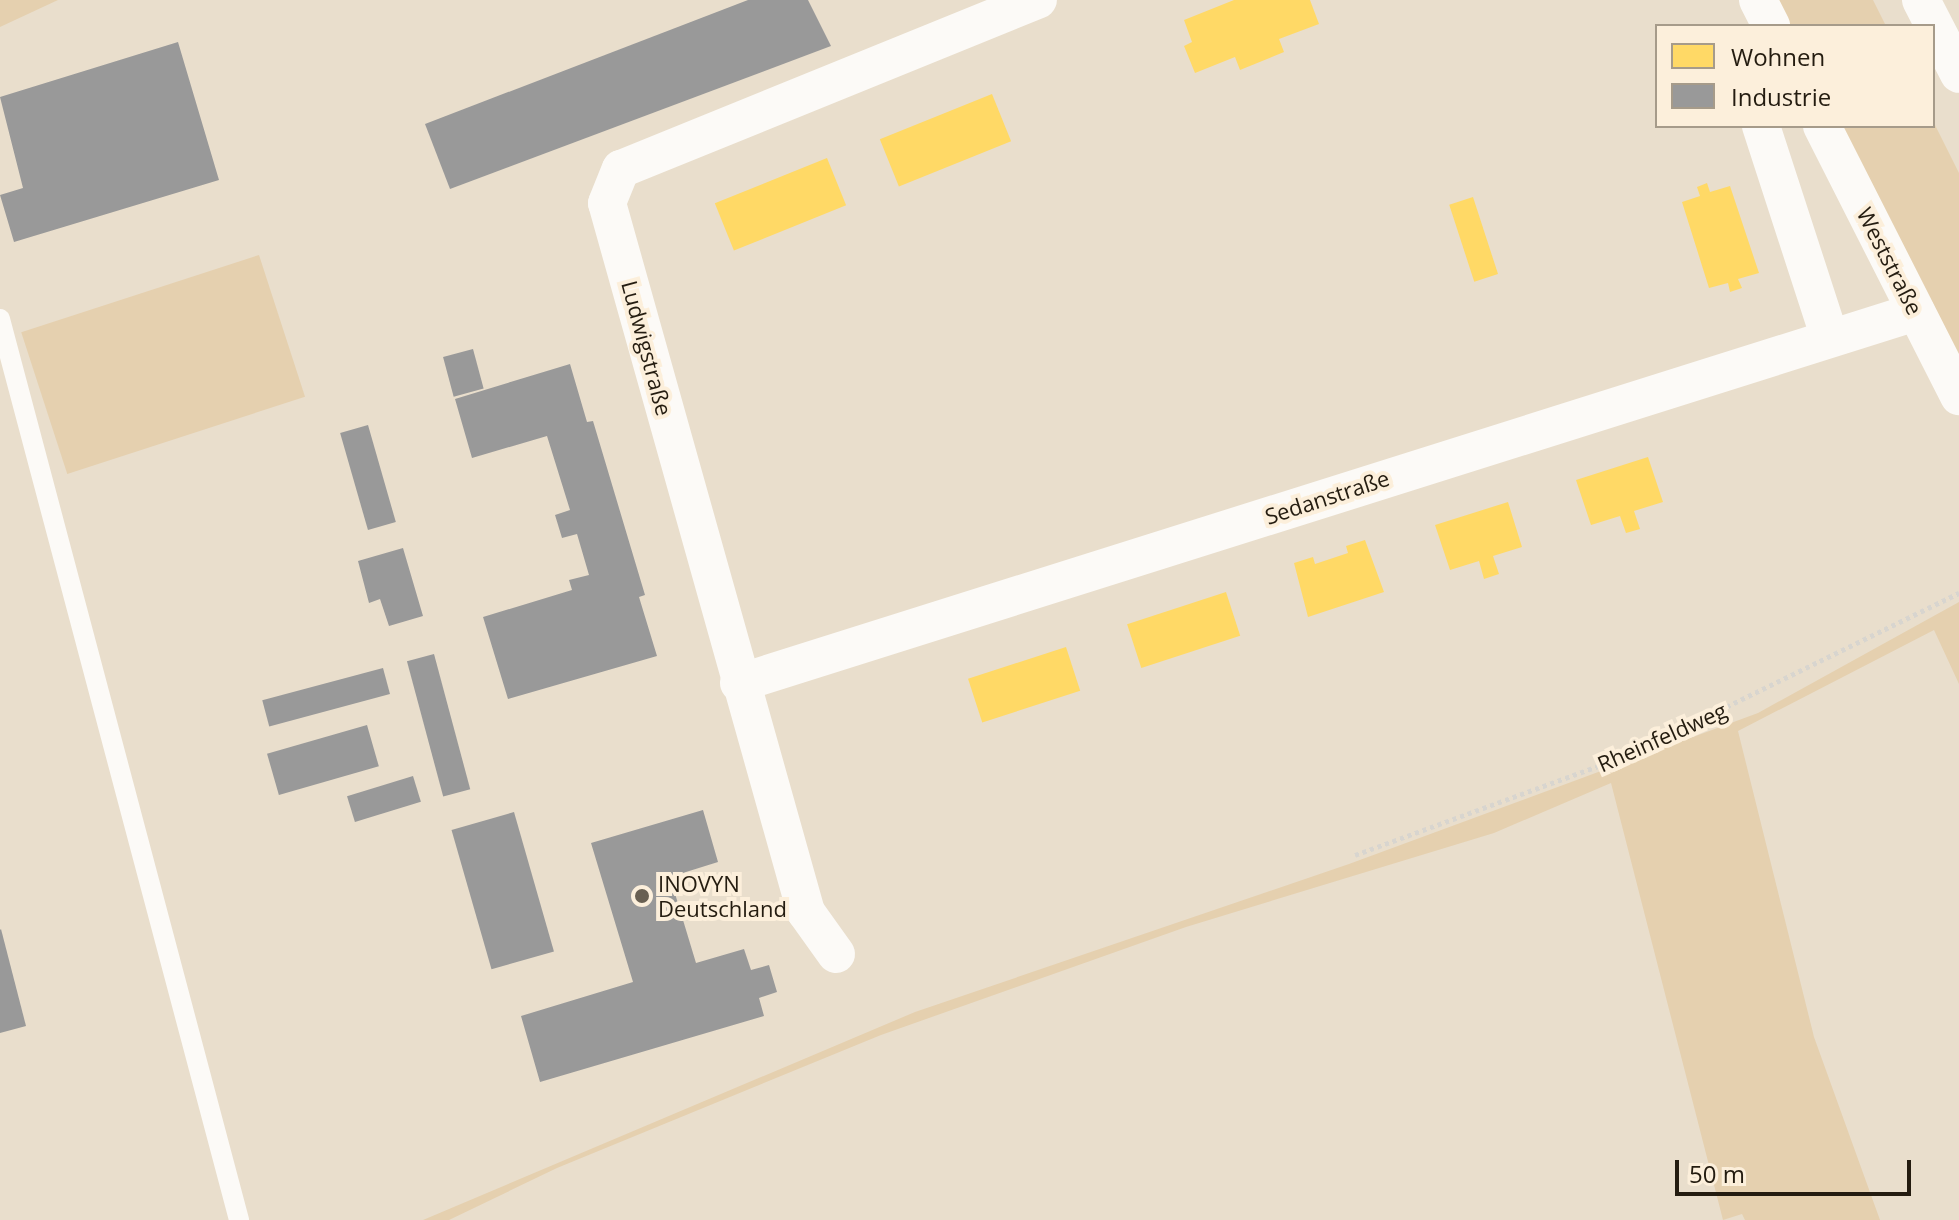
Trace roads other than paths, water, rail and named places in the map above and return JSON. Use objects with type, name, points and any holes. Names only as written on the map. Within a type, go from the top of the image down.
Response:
[{"type":"street","name":"Ludwigstraße","points":[[836,954],[806,912],[739,683],[607,203],[621,169],[1038,0]]},
{"type":"street","points":[[1758,0],[1770,24]]},
{"type":"street","points":[[1921,0],[1933,24]]},
{"type":"street","points":[[1935,27],[1959,74]]},
{"type":"street","points":[[1762,128],[1830,338]]},
{"type":"street","name":"Weststraße","points":[[1823,128],[1959,396]]},
{"type":"street","name":"Sedanstraße","points":[[739,683],[1916,312]]},
{"type":"lane","points":[[0,319],[239,1220]]},
{"type":"place","name":"INOVYN Deutschland","points":[[642,896]]}]
